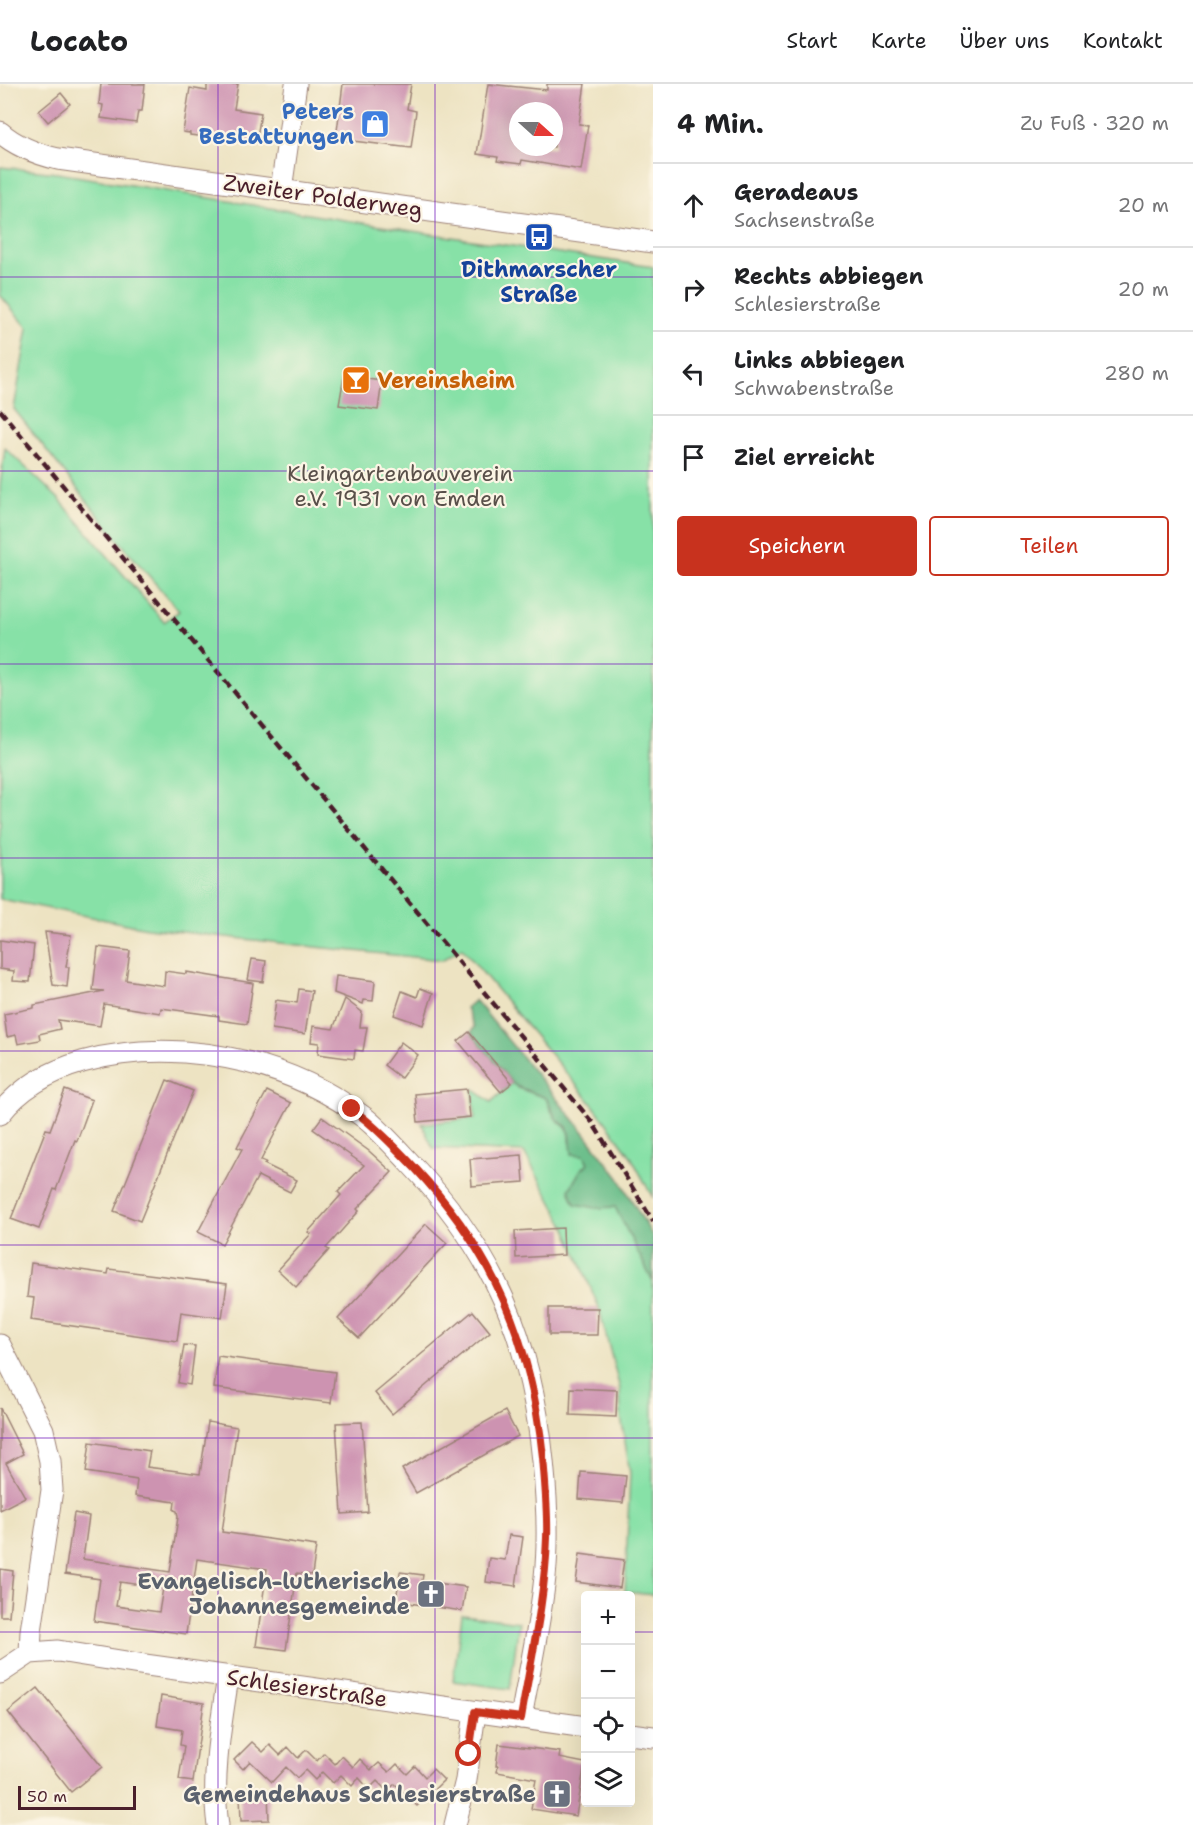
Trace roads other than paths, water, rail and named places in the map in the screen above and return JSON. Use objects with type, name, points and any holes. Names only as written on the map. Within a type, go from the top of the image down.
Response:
[{"type":"street","points":[[281,190],[296,84]]},
{"type":"street","name":"Zweiter Polderweg","points":[[0,132],[21,147],[58,159],[653,242]]},
{"type":"street","points":[[0,1114],[41,1078],[70,1066],[136,1053],[203,1054],[269,1067],[338,1099],[368,1120],[426,1180],[469,1236],[496,1282],[522,1344],[539,1419],[545,1484],[547,1547],[539,1615],[521,1718]]},
{"type":"street","points":[[0,1345],[43,1430],[50,1461],[52,1490],[30,1653],[0,1673]]},
{"type":"street","name":"Schlesierstraße","points":[[30,1653],[57,1651],[581,1727]]},
{"type":"street","points":[[218,1825],[217,1770],[228,1677]]},
{"type":"street","points":[[455,1825],[466,1780],[475,1712]]},
{"type":"street","points":[[635,1735],[653,1737]]},
{"type":"railway","points":[[0,410],[592,1122],[653,1221]]},
{"type":"place","name":"Peters Bestattungen","points":[[375,124]]},
{"type":"place","name":"Dithmarscher Straße","points":[[539,237]]},
{"type":"place","name":"Vereinsheim","points":[[356,380]]},
{"type":"place","name":"Evangelisch-lutherische Johannesgemeinde","points":[[431,1594]]},
{"type":"place","name":"Gemeindehaus Schlesierstraße","points":[[557,1794]]},
{"type":"park label","name":"Kleingartenbauverein e.V. 1931 von Emden","points":[[400,486]]}]
